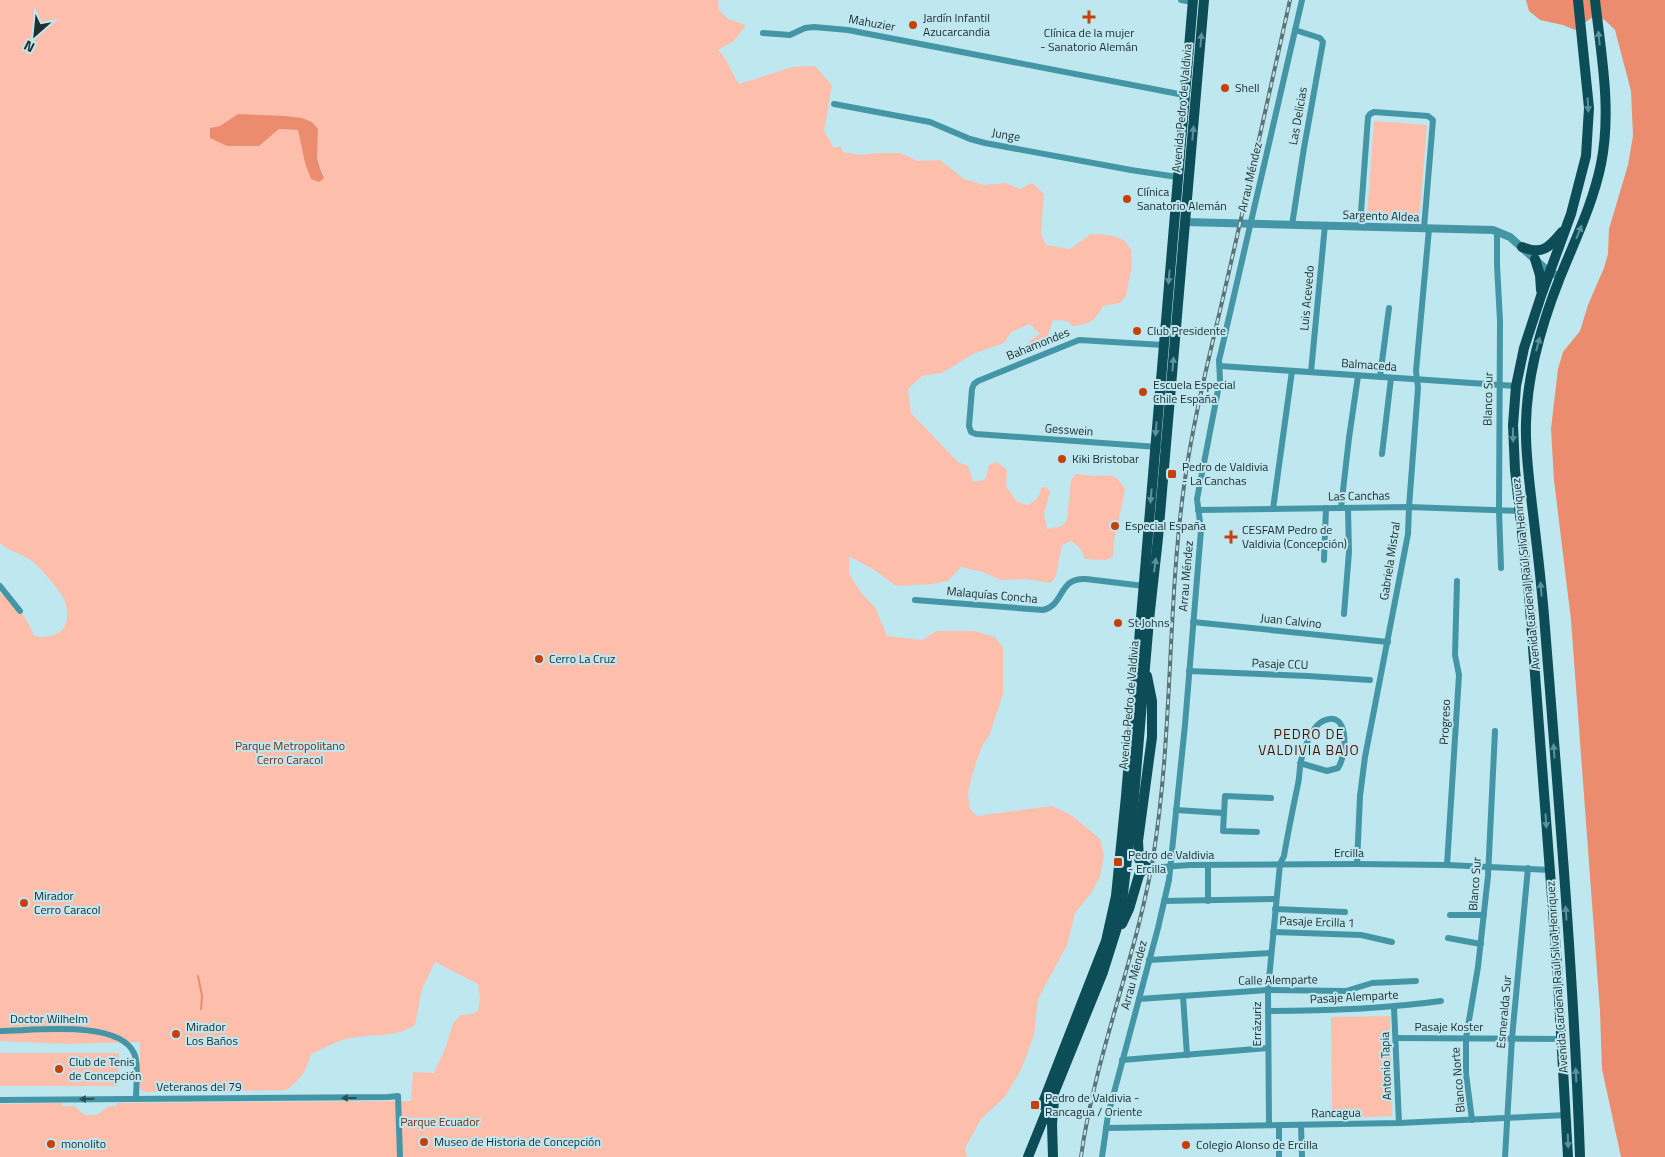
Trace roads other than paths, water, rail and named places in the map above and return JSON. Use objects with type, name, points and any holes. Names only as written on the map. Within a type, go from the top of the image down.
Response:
[{"type":"main road","name":"Avenida Pedro de Valdivia","points":[[1021,1157],[1101,956],[1116,896],[1137,710],[1145,666],[1150,600],[1158,538],[1204,0]]},
{"type":"main road","name":"Avenida Cardenal Raúl Silva Henríquez","points":[[1568,1157],[1562,1039],[1529,595],[1513,440],[1516,386],[1524,348],[1549,272],[1567,226],[1583,172],[1588,144],[1589,108],[1578,0]]},
{"type":"main road","name":"Avenida Cardenal Raúl Silva Henríquez","points":[[1580,1157],[1570,958],[1546,638],[1526,438],[1527,399],[1544,322],[1588,208],[1601,166],[1606,131],[1605,99],[1595,0]]},
{"type":"main road","points":[[1195,1],[1203,13]]},
{"type":"main road","name":"Avenida Pedro de Valdivia","points":[[1028,1157],[1100,980],[1114,938],[1122,903],[1134,798],[1144,586],[1163,345],[1184,95],[1195,1]]},
{"type":"main road","points":[[1184,95],[1191,99],[1195,105]]},
{"type":"main road","points":[[1177,177],[1190,172]]},
{"type":"main road","points":[[1173,228],[1185,222],[1179,218],[1175,211]]},
{"type":"main road","points":[[1522,247],[1535,250],[1545,249],[1552,244],[1567,226]]},
{"type":"main road","points":[[1535,259],[1540,275],[1541,296]]},
{"type":"main road","points":[[1114,938],[1129,909],[1139,875],[1148,868],[1142,864],[1140,859],[1138,833],[1150,751],[1152,722],[1150,690],[1145,666]]},
{"type":"main road","points":[[1137,710],[1152,722]]},
{"type":"main road","points":[[1134,798],[1150,751]]},
{"type":"main road","points":[[1053,1157],[1052,1124],[1058,1085]]},
{"type":"street","points":[[1181,0],[1195,1]]},
{"type":"street","name":"Arrau Méndez","points":[[1102,1157],[1106,1128],[1122,1060],[1169,880],[1201,526],[1197,499],[1220,380],[1221,352],[1302,0]]},
{"type":"street","name":"Mahuzier","points":[[763,33],[790,35],[805,28],[848,30],[1184,95]]},
{"type":"street","name":"Las Delicias","points":[[1292,224],[1323,43],[1320,38],[1295,30]]},
{"type":"street","name":"Junge","points":[[834,104],[930,122],[970,139],[985,143],[1177,177]]},
{"type":"street","name":"Gabriela Mistral","points":[[1357,864],[1365,757],[1408,534],[1408,506],[1418,388],[1416,371],[1434,120],[1428,116],[1374,112],[1368,117],[1360,226]]},
{"type":"street","name":"Sargento Aldea","points":[[1185,222],[1497,231],[1510,237],[1549,272],[1561,277]]},
{"type":"street","name":"Luis Acevedo","points":[[1311,372],[1325,226]]},
{"type":"street","name":"Blanco Sur","points":[[1497,231],[1500,321],[1499,510],[1501,568]]},
{"type":"street","points":[[1380,377],[1390,308]]},
{"type":"street","name":"Bahamondes","points":[[971,432],[969,426],[972,389],[978,381],[1080,340],[1163,345]]},
{"type":"street","name":"Balmaceda","points":[[1220,366],[1516,386]]},
{"type":"street","points":[[1273,509],[1292,371]]},
{"type":"street","points":[[1344,614],[1349,552],[1345,508],[1349,438],[1358,376]]},
{"type":"street","points":[[1382,454],[1391,378]]},
{"type":"street","name":"Gesswein","points":[[971,432],[976,434],[1166,448]]},
{"type":"street","name":"Las Canchas","points":[[1198,510],[1408,506],[1520,511]]},
{"type":"street","points":[[1324,560],[1326,508]]},
{"type":"street","name":"Malaquías Concha","points":[[915,600],[1043,610],[1054,605],[1064,587],[1076,580],[1086,579],[1144,586]]},
{"type":"street","name":"Progreso","points":[[1447,865],[1459,676],[1455,655],[1457,581]]},
{"type":"street","points":[[0,586],[20,611]]},
{"type":"street","name":"Juan Calvino","points":[[1193,622],[1388,642]]},
{"type":"street","name":"Pasaje CCU","points":[[1189,671],[1370,680]]},
{"type":"street","name":"Errázuriz","points":[[1269,1125],[1268,990],[1280,864],[1299,781],[1300,763],[1314,730],[1324,720],[1330,719],[1341,724],[1344,728],[1345,741],[1342,762],[1338,768],[1327,771],[1300,763]]},
{"type":"street","name":"Blanco Sur","points":[[1466,1038],[1476,984],[1484,915],[1495,731]]},
{"type":"street","points":[[1258,832],[1223,830],[1225,796],[1271,798]]},
{"type":"street","points":[[1176,810],[1223,813]]},
{"type":"street","name":"Ercilla","points":[[1148,868],[1208,865],[1357,864],[1488,866],[1550,870]]},
{"type":"street","points":[[1208,865],[1208,901]]},
{"type":"street","name":"Esmeralda Sur","points":[[1505,1157],[1512,1038],[1528,868]]},
{"type":"street","points":[[1164,901],[1276,899]]},
{"type":"street","points":[[1275,909],[1345,912]]},
{"type":"street","points":[[1450,914],[1484,915]]},
{"type":"street","name":"Pasaje Ercilla 1","points":[[1273,932],[1361,935],[1392,942]]},
{"type":"street","points":[[1448,938],[1481,944]]},
{"type":"street","points":[[1149,960],[1271,953]]},
{"type":"street","name":"Calle Alemparte","points":[[1139,999],[1268,990],[1346,991],[1372,983],[1416,981]]},
{"type":"street","points":[[1183,996],[1187,1055]]},
{"type":"street","name":"Pasaje Alemparte","points":[[1268,1011],[1349,1010],[1441,1001]]},
{"type":"street","name":"Antonio Tapia","points":[[1394,1007],[1399,1123]]},
{"type":"street","name":"Doctor Wilhelm","points":[[0,1031],[93,1030],[115,1036],[126,1043],[135,1055],[136,1098]]},
{"type":"street","name":"Pasaje Koster","points":[[1396,1038],[1562,1039]]},
{"type":"street","name":"Blanco Norte","points":[[1466,1038],[1466,1074],[1472,1120]]},
{"type":"street","points":[[1122,1060],[1268,1048]]},
{"type":"street","name":"Veteranos del 79","points":[[0,1100],[378,1098],[398,1096],[400,1157]]},
{"type":"street","name":"Rancagua","points":[[1106,1128],[1399,1123],[1567,1115]]},
{"type":"street","points":[[1278,1125],[1279,1157]]},
{"type":"street","points":[[1301,1125],[1302,1157]]},
{"type":"waterway","points":[[198,976],[202,996],[201,1009]]},
{"type":"railway","points":[[1081,1157],[1096,1081],[1137,933],[1153,858],[1164,765],[1179,533],[1192,437],[1290,0]]},
{"type":"place","name":"Clínica de la mujer - Sanatorio Alemán","points":[[1089,17]]},
{"type":"place","name":"Jardín Infantil Azucarcandia","points":[[913,25]]},
{"type":"place","name":"Shell","points":[[1225,88]]},
{"type":"place","name":"Clínica Sanatorio Alemán","points":[[1127,199]]},
{"type":"place","name":"Club Presidente","points":[[1137,331]]},
{"type":"place","name":"Escuela Especial Chile España","points":[[1143,392]]},
{"type":"place","name":"Kiki Bristobar","points":[[1062,459]]},
{"type":"place","name":"Pedro de Valdivia - La Canchas","points":[[1172,474]]},
{"type":"place","name":"Especial España","points":[[1115,526]]},
{"type":"place","name":"CESFAM Pedro de Valdivia (Concepción)","points":[[1231,537]]},
{"type":"place","name":"St Johns","points":[[1118,623]]},
{"type":"place","name":"Cerro La Cruz","points":[[539,659]]},
{"type":"place","name":"Pedro de Valdivia - Ercilla","points":[[1118,862]]},
{"type":"place","name":"Mirador Cerro Caracol","points":[[24,903]]},
{"type":"place","name":"Mirador Los Baños","points":[[176,1034]]},
{"type":"place","name":"Club de Tenis de Concepción","points":[[59,1069]]},
{"type":"place","name":"Pedro de Valdivia - Rancagua / Oriente","points":[[1035,1105]]},
{"type":"place","name":"Museo de Historia de Concepción","points":[[424,1142]]},
{"type":"place","name":"monolito","points":[[51,1144]]},
{"type":"place","name":"Colegio Alonso de Ercilla","points":[[1186,1145]]},
{"type":"district","name":"PEDRO DE VALDIVIA BAJO","points":[[1309,742]]},
{"type":"park label","name":"Parque Metropolitano Cerro Caracol","points":[[290,753]]},
{"type":"park label","name":"Parque Ecuador","points":[[440,1122]]}]
